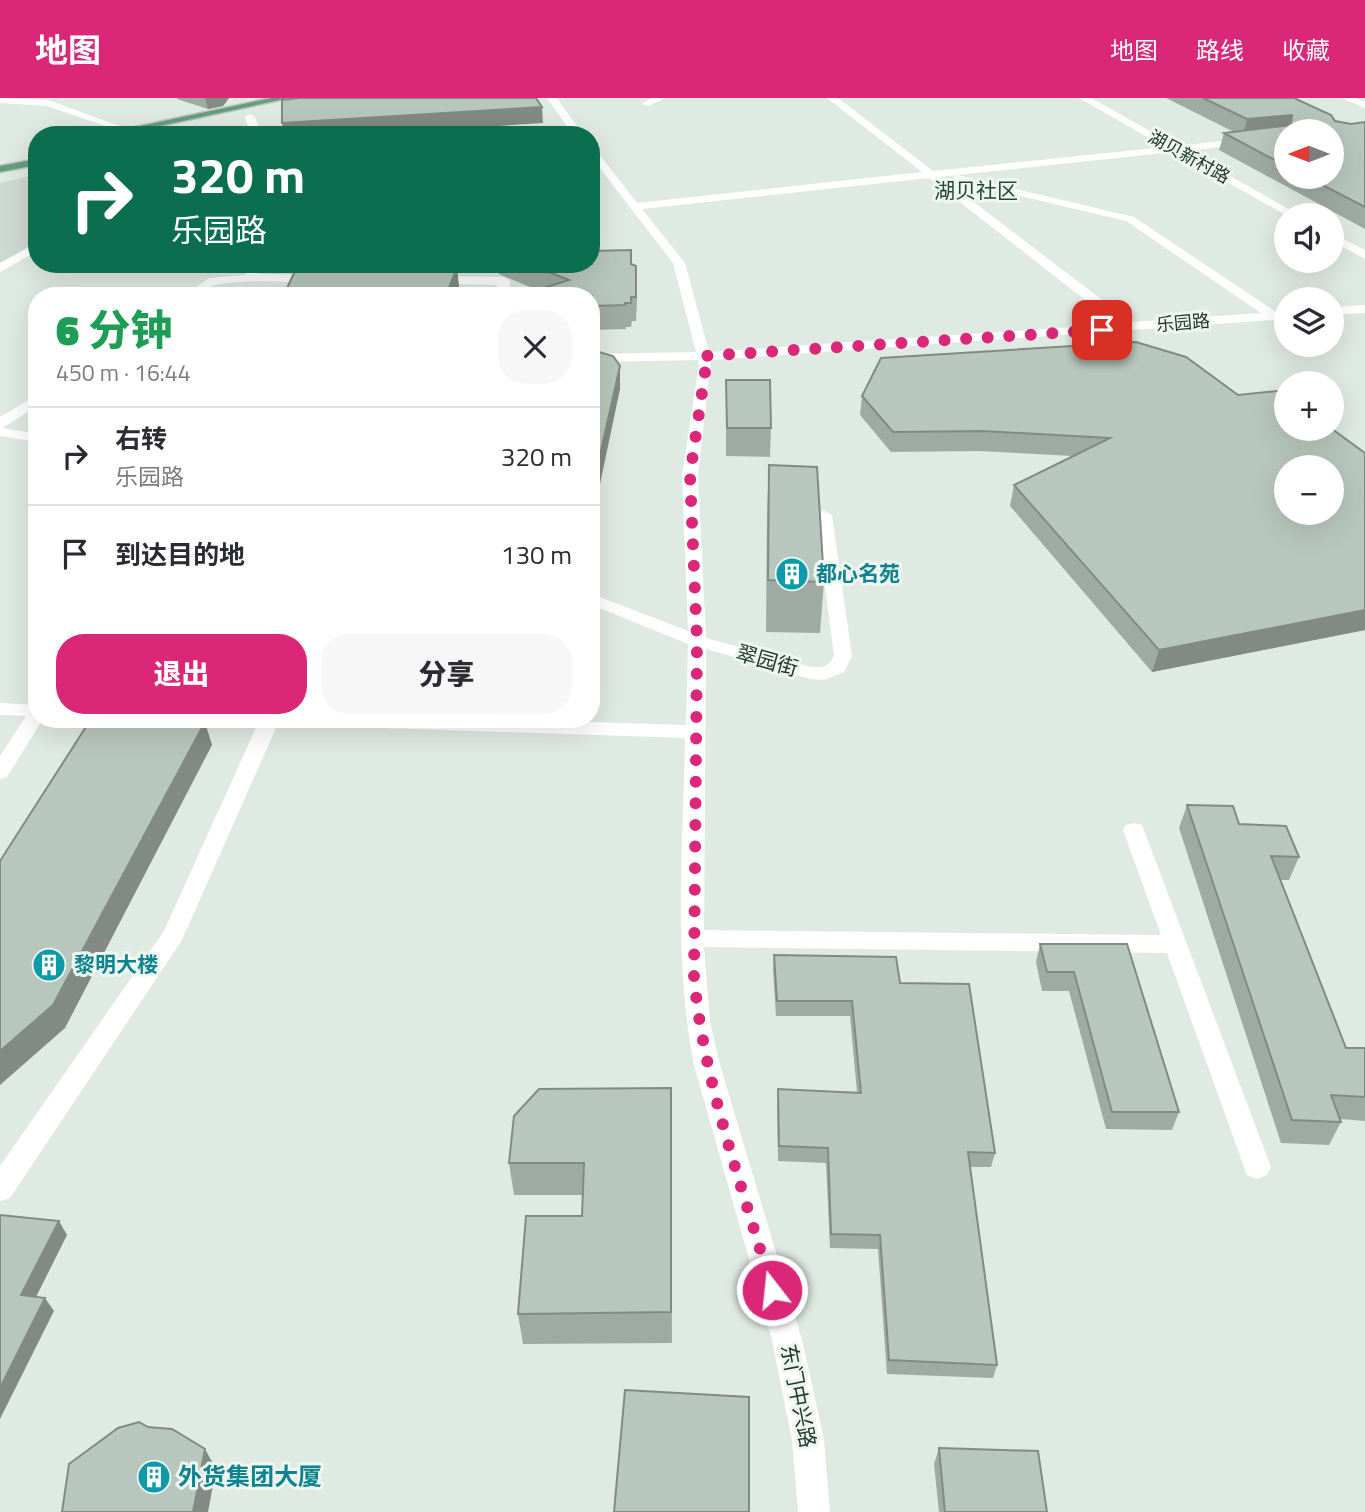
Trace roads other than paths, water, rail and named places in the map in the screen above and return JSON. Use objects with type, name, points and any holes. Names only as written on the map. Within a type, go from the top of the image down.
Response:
[{"type":"main road","points":[[146,126],[284,98]]},
{"type":"main road","points":[[238,120],[262,115]]},
{"type":"main road","points":[[0,169],[28,164]]},
{"type":"street","points":[[552,98],[572,126]]},
{"type":"street","points":[[646,104],[660,98]]},
{"type":"street","points":[[832,98],[937,174],[1129,327]]},
{"type":"street","name":"湖贝新村路","points":[[1084,98],[1274,204]]},
{"type":"street","points":[[1347,98],[1365,105]]},
{"type":"street","points":[[0,100],[48,103],[114,126]]},
{"type":"street","points":[[250,117],[253,126]]},
{"type":"street","points":[[635,206],[1274,139]]},
{"type":"street","name":"东门中兴路","points":[[600,162],[679,263],[706,365],[690,475],[697,641],[692,938],[698,1022],[707,1065],[787,1340],[808,1440],[814,1512]]},
{"type":"street","points":[[937,174],[1130,219],[1274,311]]},
{"type":"street","points":[[1344,243],[1365,255]]},
{"type":"street","points":[[0,268],[28,252]]},
{"type":"street","points":[[251,278],[252,273]]},
{"type":"street","points":[[204,287],[213,281],[251,278],[331,279]]},
{"type":"street","points":[[411,280],[504,281],[503,287]]},
{"type":"street","points":[[1344,310],[1365,309]]},
{"type":"street","name":"乐园路","points":[[600,358],[703,356],[1274,315]]},
{"type":"street","points":[[0,424],[28,405]]},
{"type":"street","points":[[0,432],[28,437]]},
{"type":"street","name":"翠园街","points":[[600,602],[697,641],[810,673],[824,674],[837,668],[843,656],[824,515]]},
{"type":"street","points":[[0,709],[28,711]]},
{"type":"street","points":[[0,772],[28,727]]},
{"type":"street","points":[[0,1189],[174,934],[266,728]]},
{"type":"street","points":[[572,728],[695,732]]},
{"type":"street","points":[[1134,830],[1257,1167]]},
{"type":"street","points":[[692,938],[1175,944]]},
{"type":"place","name":"都心名苑","points":[[792,574]]},
{"type":"place","name":"黎明大楼","points":[[49,965]]},
{"type":"place","name":"外货集团大厦","points":[[154,1477]]},
{"type":"district","name":"湖贝社区","points":[[976,191]]}]
